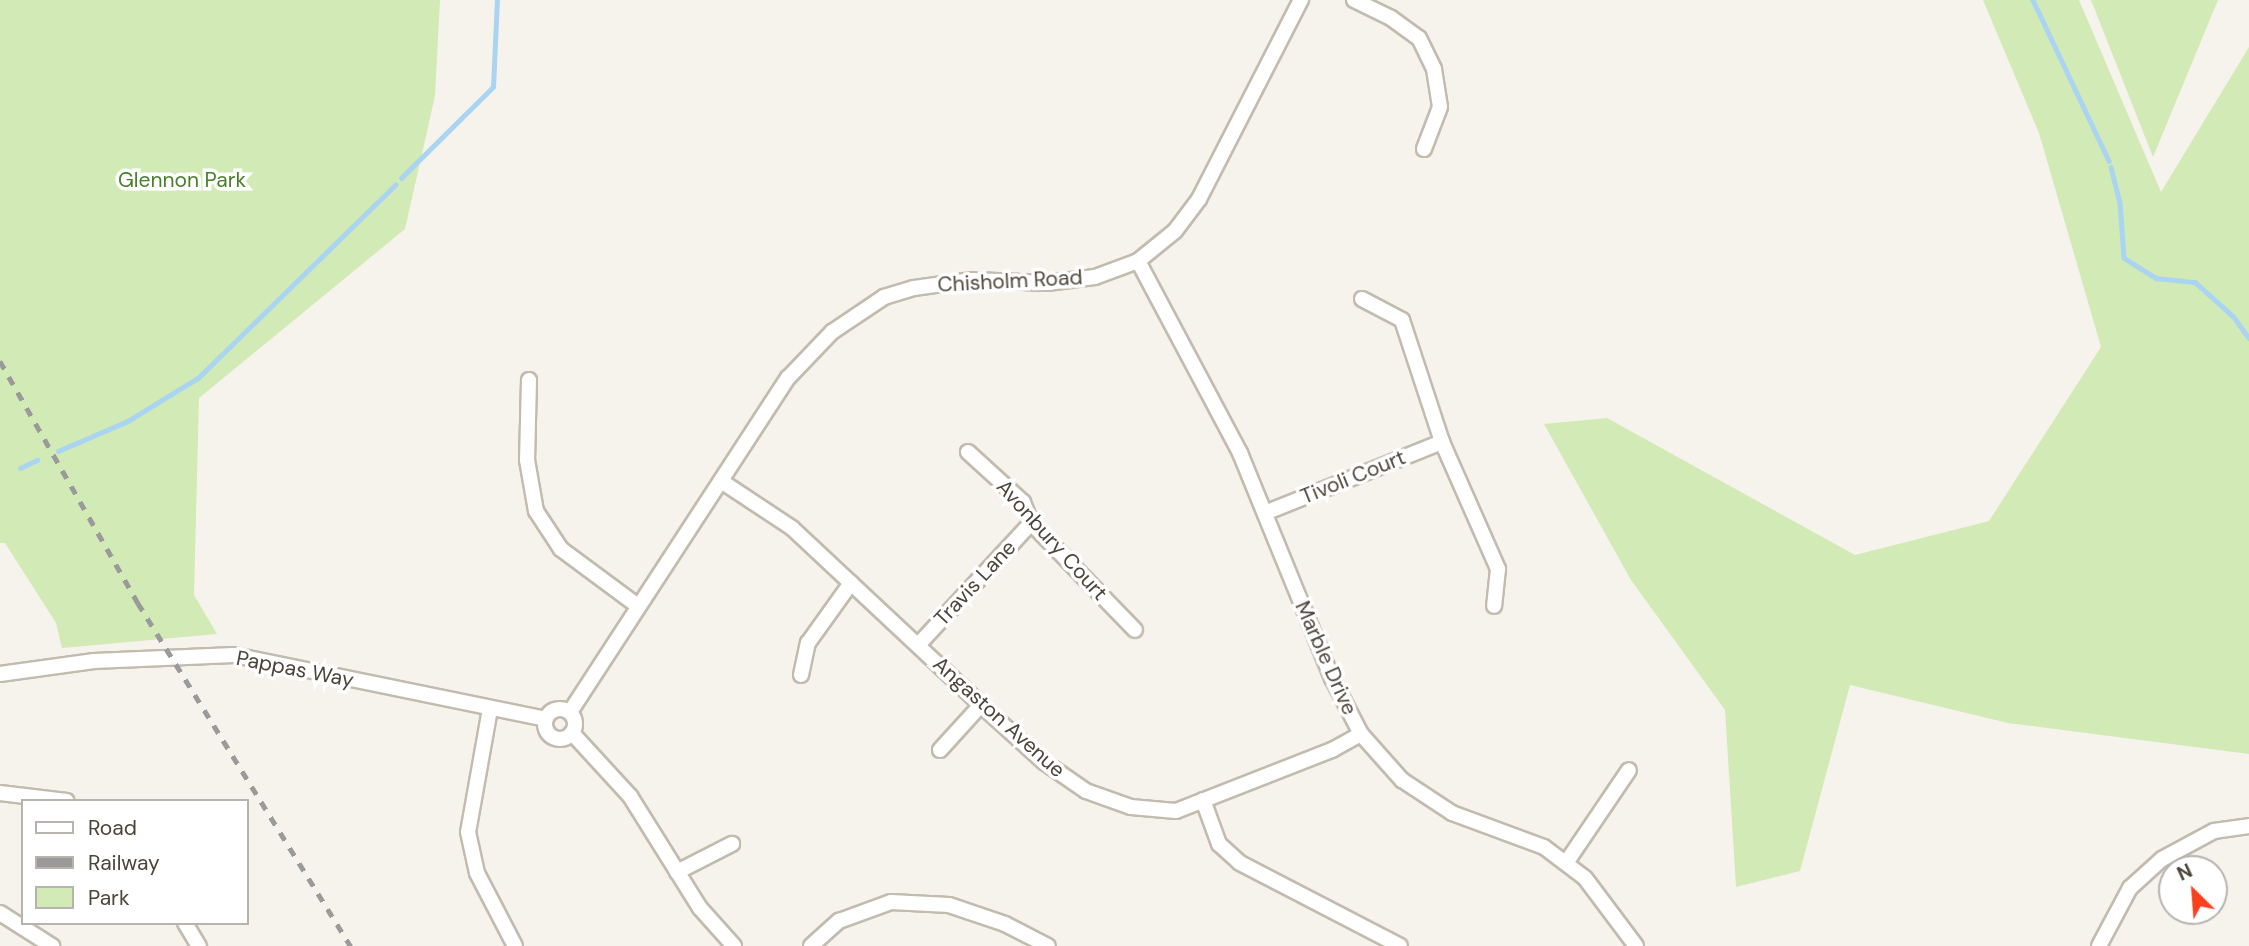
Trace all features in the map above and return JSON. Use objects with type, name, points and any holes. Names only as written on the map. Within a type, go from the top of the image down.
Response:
[{"type":"street","name":"Chisholm Road","points":[[570,712],[788,378],[832,332],[884,297],[941,283],[1071,280],[1138,261],[1175,231],[1199,199],[1301,0]]},
{"type":"street","points":[[1354,0],[1391,18],[1419,38],[1434,69],[1440,107],[1424,149]]},
{"type":"street","name":"Marble Drive","points":[[1138,261],[1240,453],[1332,678],[1361,734],[1402,780],[1452,813],[1544,847],[1566,863],[1585,878],[1636,946]]},
{"type":"street","points":[[1362,299],[1402,320],[1442,442],[1498,569],[1494,606]]},
{"type":"street","points":[[529,380],[527,460],[536,512],[561,549],[638,606]]},
{"type":"street","name":"Tivoli Court","points":[[1265,513],[1442,442]]},
{"type":"street","name":"Avonbury Court","points":[[968,452],[1023,502],[1031,523],[1135,630]]},
{"type":"street","name":"Angaston Avenue","points":[[721,481],[792,528],[1044,762],[1086,791],[1131,807],[1176,811],[1332,750],[1361,734]]},
{"type":"street","name":"Travis Lane","points":[[919,644],[1031,523]]},
{"type":"street","points":[[801,675],[808,643],[851,583]]},
{"type":"street","name":"Pappas Way","points":[[0,674],[94,661],[234,655],[546,719]]},
{"type":"street","points":[[940,750],[981,705]]},
{"type":"street","points":[[490,709],[468,832],[477,873],[515,946]]},
{"type":"street","points":[[558,709],[570,712],[576,723],[572,733],[554,737],[546,730],[546,719],[558,709]]},
{"type":"street","points":[[572,733],[630,796],[700,908],[734,946]]},
{"type":"street","points":[[1566,863],[1629,770]]},
{"type":"street","points":[[0,793],[50,799]]},
{"type":"street","points":[[1203,800],[1219,844],[1240,863],[1400,946]]},
{"type":"street","points":[[2099,946],[2130,888],[2162,859],[2214,831],[2249,826]]},
{"type":"street","points":[[677,872],[732,844]]},
{"type":"street","points":[[811,946],[839,921],[891,902],[949,905],[1005,924],[1048,946]]},
{"type":"street","points":[[0,913],[52,946]]},
{"type":"street","points":[[185,925],[199,946]]},
{"type":"green space","name":"Glennon Park","points":[[0,0],[440,0],[435,96],[405,229],[199,398],[194,595],[217,634],[62,648],[56,623],[5,543],[0,543]]},
{"type":"green space","points":[[1983,0],[2079,0],[2161,192],[2249,47],[2249,754],[2008,723],[1850,685],[1800,871],[1736,887],[1725,710],[1631,580],[1544,424],[1607,418],[1855,555],[1989,521],[2101,347],[2039,133]]},
{"type":"green space","points":[[2091,0],[2218,0],[2153,157]]},
{"type":"waterway","points":[[401,178],[493,87],[497,0]]},
{"type":"waterway","points":[[2033,0],[2109,161]]},
{"type":"waterway","points":[[2111,167],[2120,202],[2124,258],[2156,278],[2195,282],[2233,316],[2249,338]]},
{"type":"waterway","points":[[58,451],[128,421],[198,378],[395,185]]},
{"type":"waterway","points":[[20,468],[37,460]]},
{"type":"railway","points":[[0,361],[138,603],[351,946]]}]
